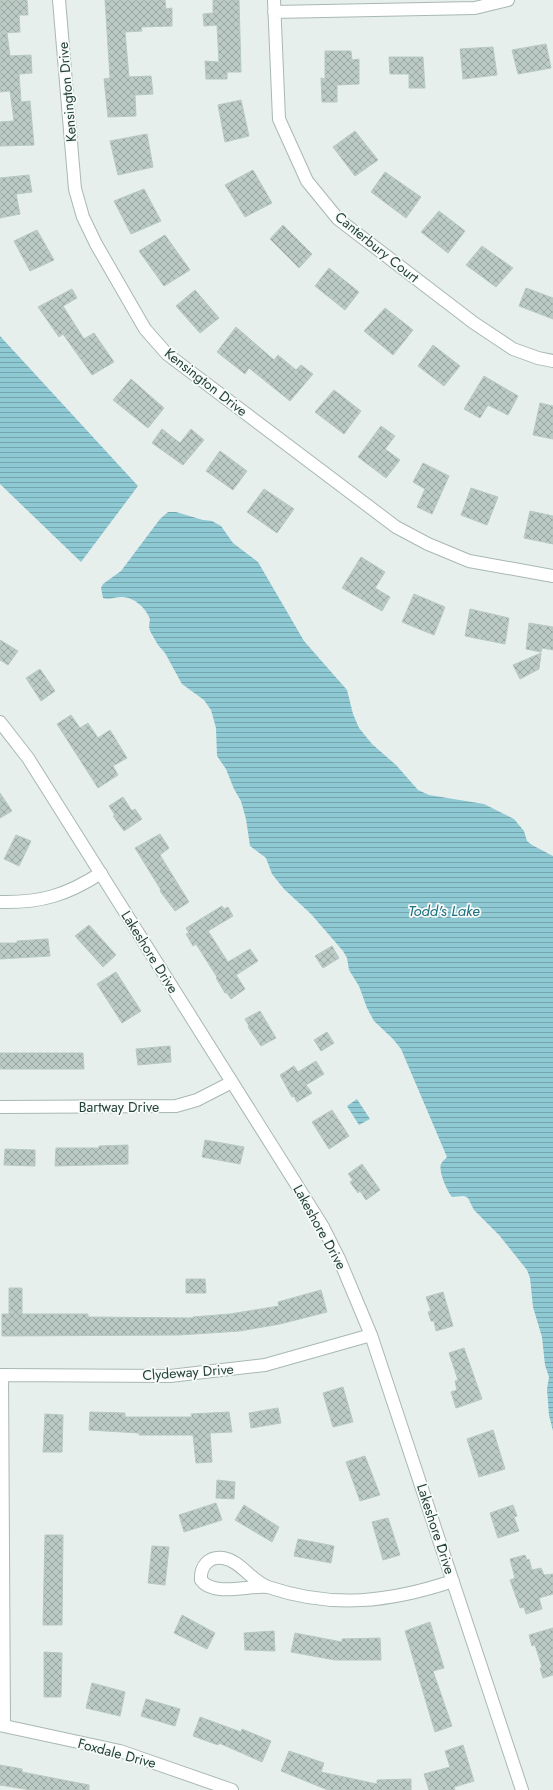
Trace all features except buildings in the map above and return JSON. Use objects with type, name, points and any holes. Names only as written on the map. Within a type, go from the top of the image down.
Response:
[{"type":"street","name":"Kensington Drive","points":[[59,0],[75,189],[83,217],[96,244],[145,329],[167,354],[396,527],[428,544],[469,561],[553,576]]},
{"type":"street","points":[[274,6],[475,8],[508,0]]},
{"type":"street","name":"Canterbury Court","points":[[274,6],[279,119],[307,181],[338,219],[474,323],[513,349],[538,358],[553,361]]},
{"type":"street","name":"Lakeshore Drive","points":[[0,722],[28,758],[101,873],[323,1227],[350,1280],[371,1335],[522,1790]]},
{"type":"street","points":[[0,902],[36,901],[59,895],[101,873]]},
{"type":"street","name":"Bartway Drive","points":[[0,1107],[176,1106],[196,1100],[232,1082]]},
{"type":"street","name":"Clydeway Drive","points":[[1,1375],[170,1376],[265,1365],[371,1335]]},
{"type":"street","points":[[1,1375],[2,1725]]},
{"type":"street","points":[[268,1587],[224,1590],[210,1588],[201,1580],[202,1569],[208,1561],[212,1559],[228,1559],[238,1565],[253,1579],[268,1587],[323,1598],[360,1601],[397,1597],[453,1581]]},
{"type":"street","name":"Foxdale Drive","points":[[2,1725],[120,1751],[232,1790]]},
{"type":"water","points":[[0,336],[138,486],[81,562],[0,484]]},
{"type":"water","name":"Todd's Lake","points":[[168,512],[176,512],[203,520],[212,521],[221,526],[233,543],[258,562],[304,641],[347,690],[353,714],[359,728],[372,744],[396,765],[418,790],[429,795],[484,804],[514,819],[524,831],[527,841],[553,856],[553,1431],[549,1415],[547,1389],[549,1377],[545,1365],[542,1337],[533,1307],[530,1278],[527,1270],[499,1235],[474,1210],[468,1198],[464,1196],[452,1197],[450,1195],[444,1182],[440,1167],[441,1163],[447,1157],[401,1049],[374,1021],[367,1008],[359,986],[349,970],[347,958],[343,951],[311,914],[284,889],[272,874],[266,858],[250,846],[246,819],[241,801],[234,789],[226,769],[217,756],[216,728],[211,710],[204,700],[182,684],[165,653],[158,645],[150,631],[150,619],[143,607],[126,597],[108,599],[103,598],[101,588],[103,584],[121,571],[160,519]]},
{"type":"water","points":[[357,1099],[370,1119],[359,1125],[347,1106]]}]
